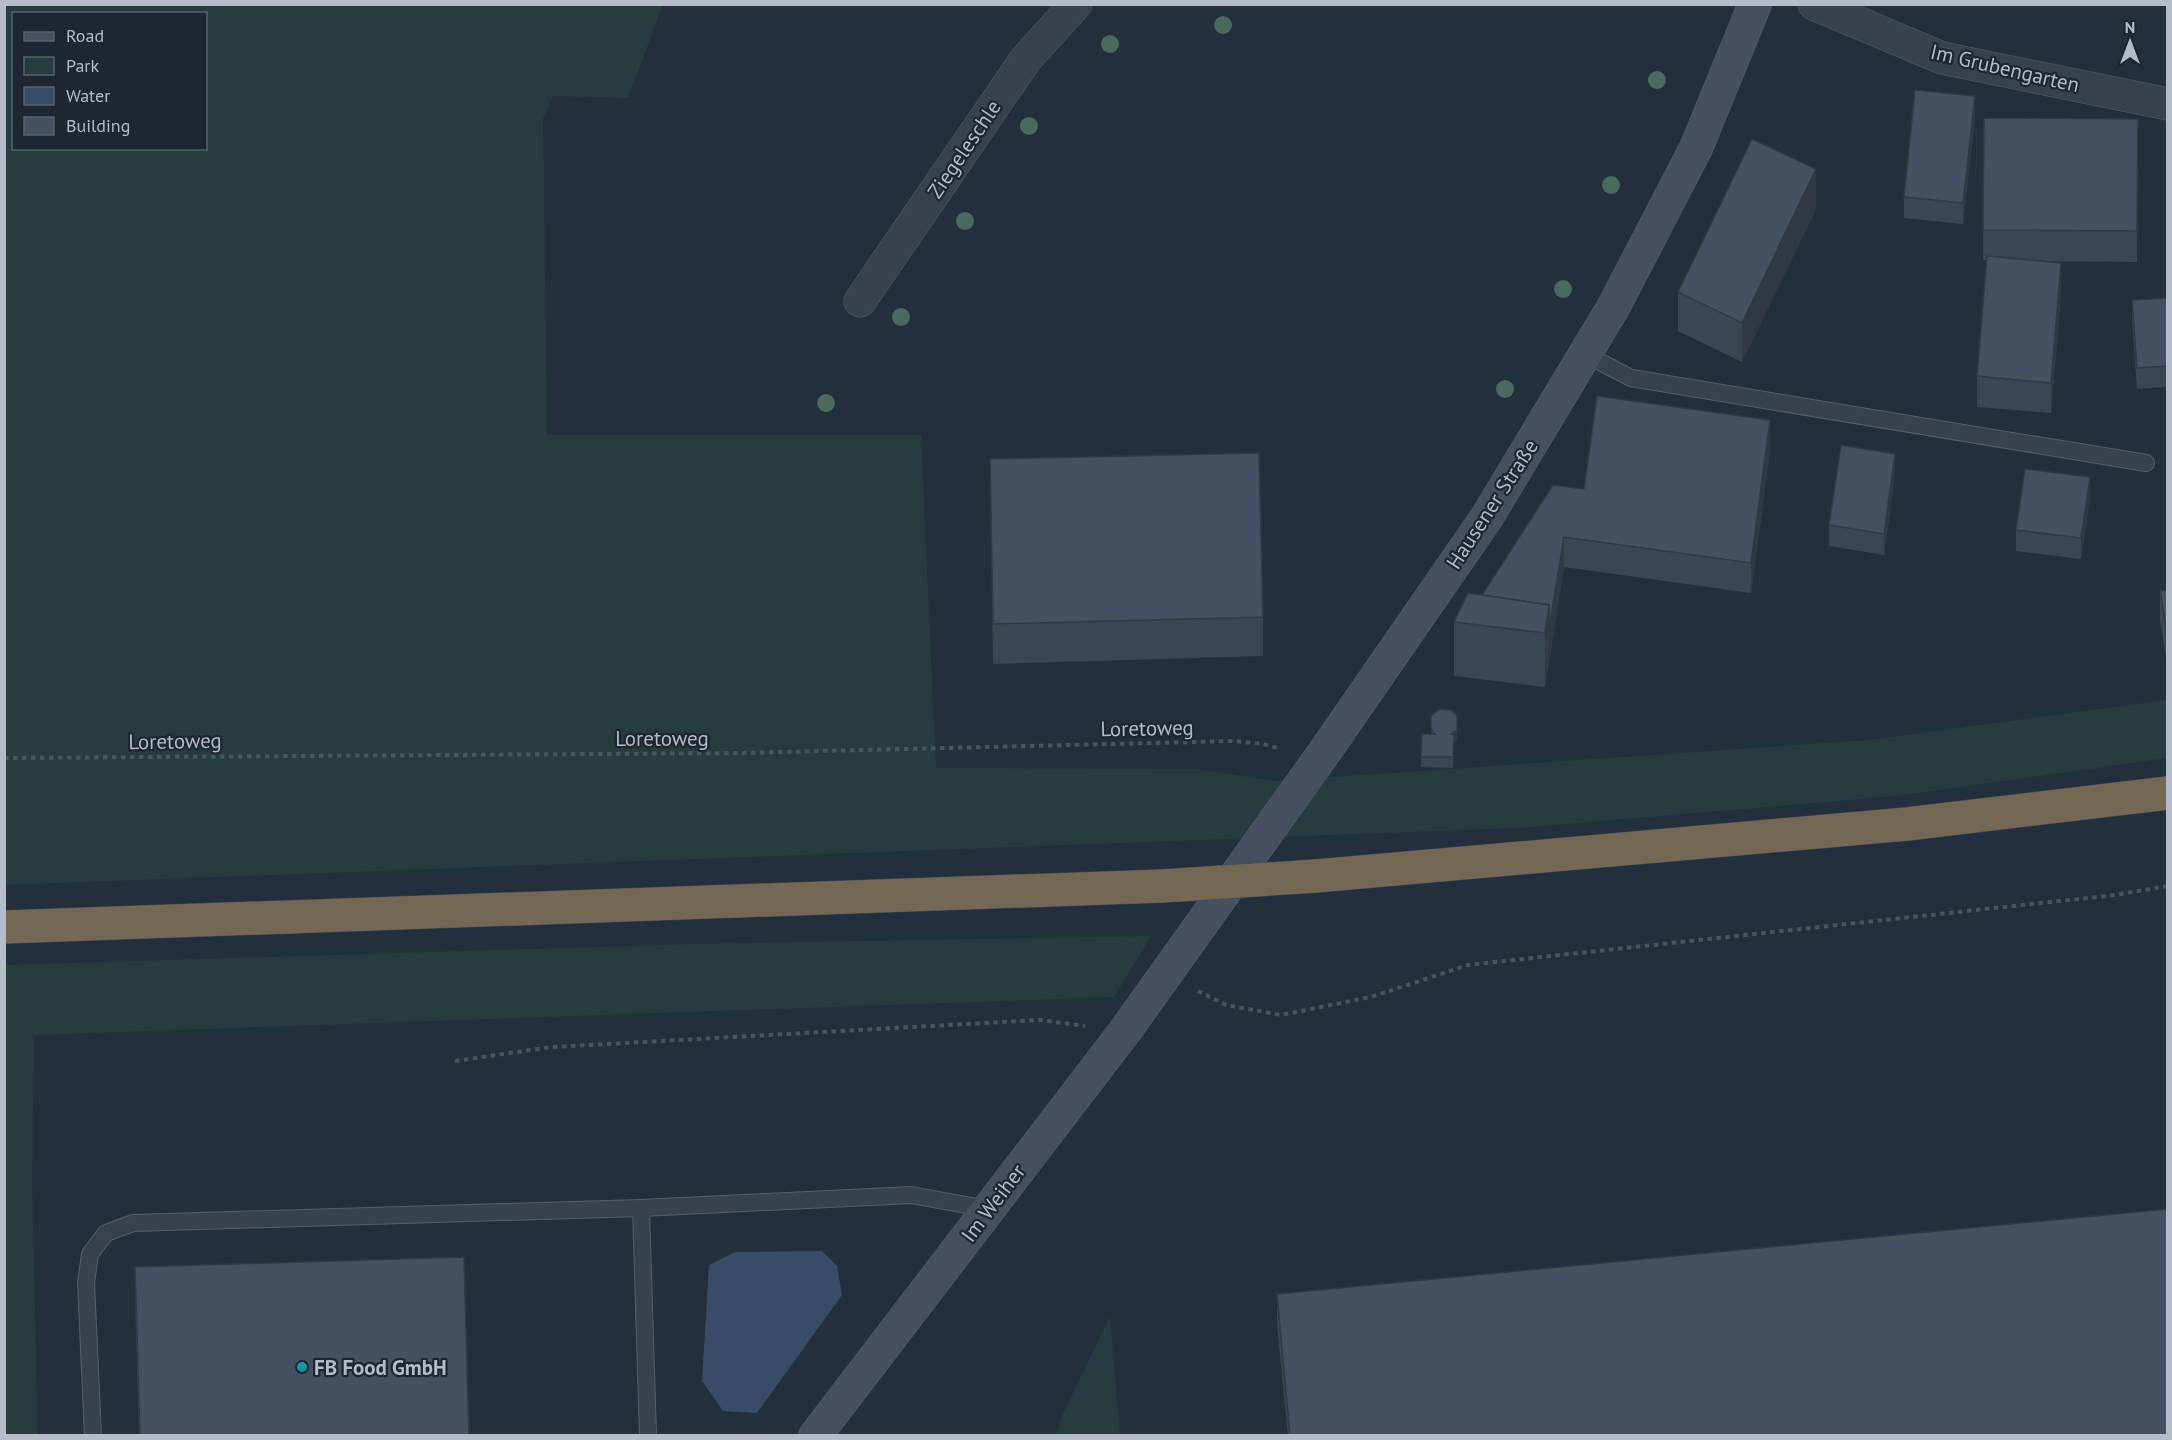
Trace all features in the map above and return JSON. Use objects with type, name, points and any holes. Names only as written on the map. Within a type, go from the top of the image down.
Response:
[{"type":"highway","points":[[4,927],[1162,886],[1316,876],[1907,824],[2168,793]]},
{"type":"street","name":"Ziegeleschle","points":[[860,301],[1026,59],[1076,4]]},
{"type":"street","name":"Hausener Straße","points":[[1169,969],[1312,769],[1487,517],[1614,306],[1696,148],[1755,4]]},
{"type":"street","name":"Im Grubengarten","points":[[1814,4],[1942,58],[2168,104]]},
{"type":"street","name":"Im Weiher","points":[[815,1436],[1169,969]]},
{"type":"lane","points":[[1585,354],[1631,378],[2146,463]]},
{"type":"lane","points":[[93,1436],[86,1283],[90,1254],[106,1233],[133,1223],[641,1208],[911,1195],[988,1209]]},
{"type":"lane","points":[[641,1208],[648,1436]]},
{"type":"path","name":"Loretoweg","points":[[4,758],[740,753],[1234,741],[1263,744],[1283,750],[1312,769]]},
{"type":"path","points":[[1169,969],[1191,987],[1226,1005],[1281,1015],[1371,997],[1468,965],[2115,895],[2168,886]]},
{"type":"path","points":[[454,1061],[551,1047],[1040,1020]]},
{"type":"green space","points":[[4,5],[663,5],[628,98],[553,96],[543,119],[547,435],[921,435],[936,768],[1196,769],[1276,781],[1869,740],[2167,700],[2167,758],[1896,796],[1519,828],[5,885]]},
{"type":"green space","points":[[1151,936],[1114,997],[34,1035],[32,1182],[38,1435],[5,1435],[5,965],[694,944]]},
{"type":"green space","points":[[1110,1316],[1120,1435],[1056,1435],[1062,1416]]},
{"type":"water","points":[[822,1251],[837,1266],[842,1295],[757,1413],[723,1411],[702,1381],[709,1265],[735,1252]]},
{"type":"building","points":[[1915,90],[1975,96],[1963,203],[1904,197]]},
{"type":"building","points":[[1984,118],[2138,119],[2137,231],[1983,230]]},
{"type":"building","points":[[1752,139],[1816,169],[1742,323],[1678,292]]},
{"type":"building","points":[[1987,256],[2061,263],[2051,383],[1977,376]]},
{"type":"building","points":[[2168,298],[2168,366],[2137,368],[2132,300]]},
{"type":"building","points":[[1597,396],[1770,420],[1751,563],[1564,537],[1549,628],[1549,605],[1482,595],[1553,485],[1584,489]]},
{"type":"building","points":[[1841,445],[1895,454],[1884,534],[1829,525]]},
{"type":"building","points":[[1259,453],[1263,617],[993,624],[990,459]]},
{"type":"building","points":[[2025,469],[2090,477],[2081,538],[2016,530]]},
{"type":"building","points":[[2168,590],[2168,640],[2160,591]]},
{"type":"building","points":[[1468,593],[1549,605],[1545,633],[1454,622]]},
{"type":"building","points":[[1439,709],[1451,710],[1457,716],[1457,730],[1451,734],[1454,734],[1453,757],[1421,757],[1422,734],[1435,734],[1431,729],[1431,716]]},
{"type":"building","points":[[2168,1209],[2168,1436],[1290,1436],[1277,1294]]},
{"type":"building","name":"FB Food GmbH","points":[[464,1257],[469,1436],[140,1436],[135,1267]]},
{"type":"place","name":"FB Food GmbH","points":[[302,1367]]}]
